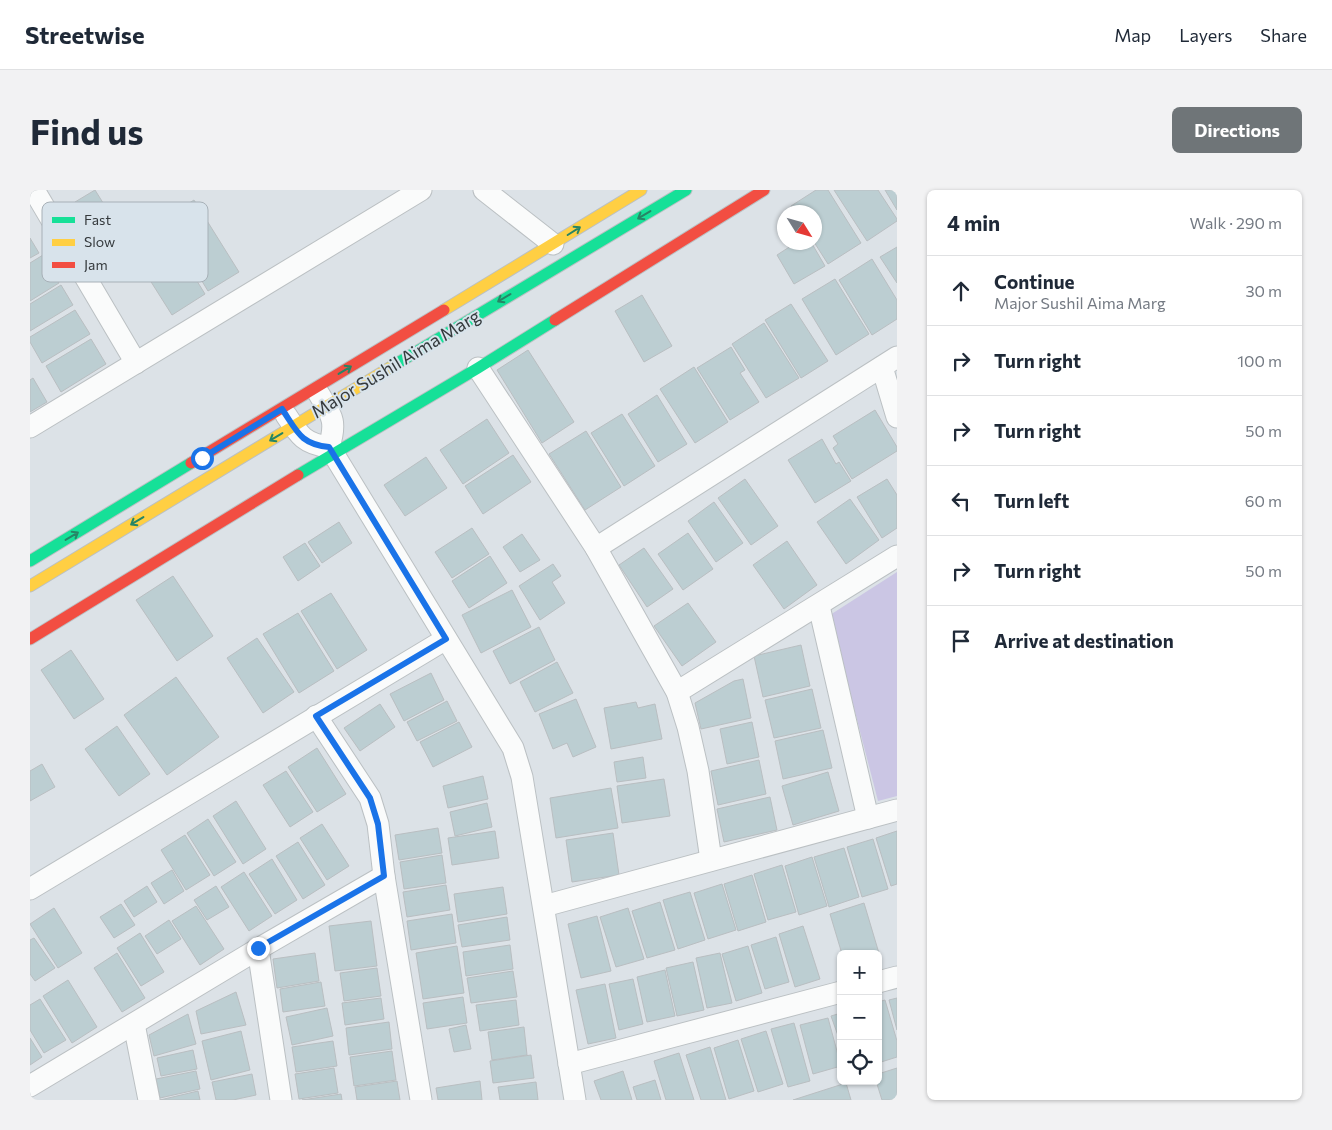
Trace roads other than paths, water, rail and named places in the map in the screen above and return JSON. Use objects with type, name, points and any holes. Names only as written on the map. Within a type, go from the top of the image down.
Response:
[{"type":"street","points":[[34,190],[42,204]]},
{"type":"street","points":[[30,427],[421,190]]},
{"type":"street","points":[[484,190],[553,244]]},
{"type":"street","name":"Major Sushil Aima Marg","points":[[30,561],[641,190]]},
{"type":"street","name":"Major Sushil Aima Marg","points":[[30,586],[686,190]]},
{"type":"street","points":[[30,638],[331,450],[478,368],[764,190]]},
{"type":"street","points":[[88,282],[136,363]]},
{"type":"street","points":[[596,548],[889,362],[897,417]]},
{"type":"street","points":[[478,368],[596,548],[677,692],[698,771],[711,860]]},
{"type":"street","points":[[316,388],[333,422],[334,432],[331,450],[513,748],[522,777],[575,1100]]},
{"type":"street","points":[[282,409],[298,433],[310,443],[331,450]]},
{"type":"street","points":[[677,692],[819,606],[897,556]]},
{"type":"street","points":[[819,606],[868,818]]},
{"type":"street","points":[[30,889],[446,639]]},
{"type":"street","points":[[316,716],[370,798],[378,824],[384,876],[421,1100]]},
{"type":"street","points":[[544,906],[897,810]]},
{"type":"street","points":[[30,1086],[258,948],[384,876]]},
{"type":"street","points":[[258,948],[281,1100]]},
{"type":"street","points":[[882,981],[897,977]]},
{"type":"street","points":[[569,1064],[837,993]]},
{"type":"street","points":[[134,1024],[149,1100]]}]
